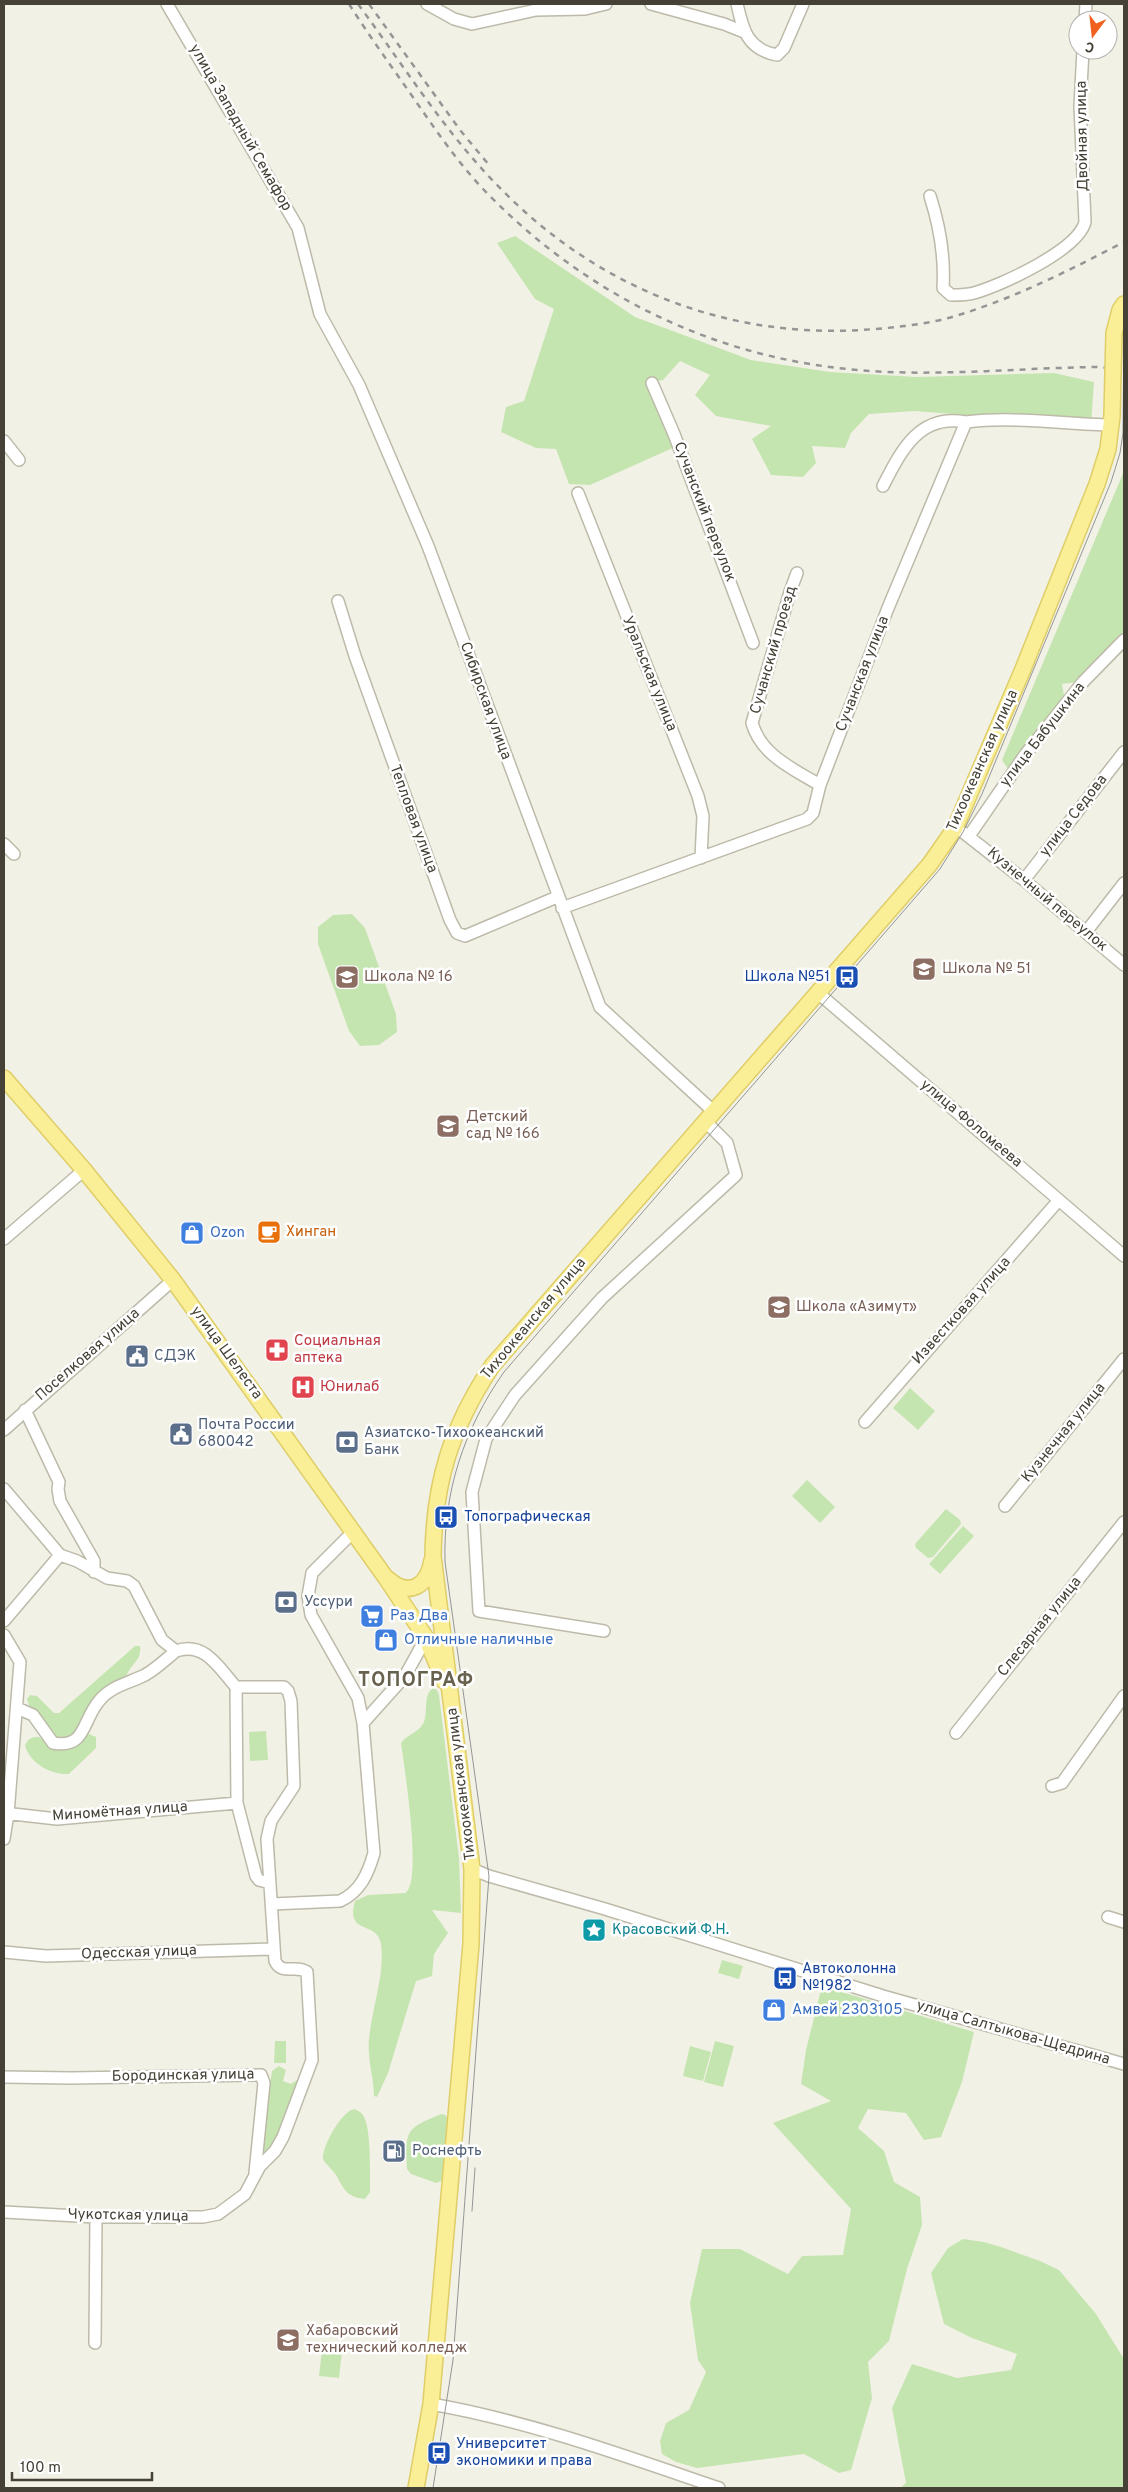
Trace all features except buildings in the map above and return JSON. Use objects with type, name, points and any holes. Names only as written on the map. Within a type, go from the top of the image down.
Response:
[{"type":"main road","name":"Тихоокеанская улица","points":[[416,2488],[431,2404],[470,1954],[472,1869],[433,1556],[434,1511],[458,1426],[478,1387],[492,1366],[930,864],[955,828],[1023,669],[1097,484],[1108,448],[1112,420],[1114,333],[1120,310],[1124,304]]},
{"type":"main road","name":"улица Шелеста","points":[[4,1078],[84,1170],[173,1280],[386,1578],[426,1638],[452,1698]]},
{"type":"main road","points":[[386,1578],[396,1587],[408,1589],[422,1583],[430,1573],[433,1556]]},
{"type":"street","name":"улица Западный Семафор","points":[[167,4],[298,228],[304,256]]},
{"type":"street","points":[[427,4],[454,19],[472,24],[536,10],[584,9],[606,4]]},
{"type":"street","points":[[651,4],[724,24],[744,32]]},
{"type":"street","points":[[737,4],[744,32],[765,53],[777,55],[784,48],[803,4]]},
{"type":"street","name":"Двойная улица","points":[[930,196],[938,221],[944,260],[943,288],[952,295],[973,293],[1019,276],[1074,240],[1083,230],[1084,222],[1080,106],[1082,60]]},
{"type":"street","name":"Сибирская улица","points":[[304,256],[320,314],[359,385],[428,546],[600,1007],[709,1116],[727,1143],[736,1175],[602,1298],[516,1395],[486,1439],[472,1492],[480,1611],[604,1631]]},
{"type":"street","name":"Сучанский переулок","points":[[652,383],[674,434],[753,642]]},
{"type":"street","points":[[883,486],[907,442],[919,432],[935,424],[959,420],[966,422],[1010,419],[1064,424],[1112,420]]},
{"type":"street","name":"Сучанская улица","points":[[560,903],[701,858],[807,819],[813,813],[820,785],[888,608],[966,422]]},
{"type":"street","points":[[4,441],[19,460]]},
{"type":"street","name":"Уральская улица","points":[[578,494],[698,796],[703,816],[701,858]]},
{"type":"street","name":"Сучанский проезд","points":[[797,573],[752,723],[756,735],[768,751],[820,785]]},
{"type":"street","name":"Тепловая улица","points":[[338,601],[355,656],[450,920],[457,933],[465,936],[560,903]]},
{"type":"street","name":"улица Бабушкина","points":[[969,836],[1025,755],[1083,682],[1124,640]]},
{"type":"street","name":"улица Седова","points":[[1024,880],[1124,752]]},
{"type":"street","name":"Кузнечный переулок","points":[[955,828],[969,836],[1024,880],[1124,965]]},
{"type":"street","points":[[4,844],[14,854]]},
{"type":"street","points":[[1086,932],[1124,882]]},
{"type":"street","name":"улица Фоломеева","points":[[817,992],[1124,1256]]},
{"type":"street","points":[[4,1239],[84,1170]]},
{"type":"street","name":"Известковая улица","points":[[865,1422],[1059,1200]]},
{"type":"street","name":"Поселковая улица","points":[[4,1430],[173,1280]]},
{"type":"street","name":"Кузнечная улица","points":[[1005,1506],[1124,1359]]},
{"type":"street","points":[[25,1410],[59,1482],[60,1500],[94,1561],[94,1572]]},
{"type":"street","points":[[4,1489],[60,1555],[77,1561],[94,1572],[114,1580],[127,1581],[134,1586],[162,1640],[176,1651]]},
{"type":"street","name":"Слесарная улица","points":[[956,1733],[1124,1522]]},
{"type":"street","points":[[272,1904],[340,1902],[358,1889],[368,1873],[374,1854],[363,1723],[353,1686],[311,1615],[308,1596],[312,1573],[353,1532]]},
{"type":"street","points":[[4,1621],[60,1555]]},
{"type":"street","points":[[4,1636],[20,1662],[4,1839]]},
{"type":"street","points":[[363,1723],[405,1676],[426,1638]]},
{"type":"street","points":[[17,1708],[33,1715],[53,1743],[69,1744],[78,1739],[90,1713],[112,1689],[150,1672],[176,1651],[186,1648],[201,1650],[236,1687],[237,1803],[256,1876],[259,1880],[270,1883]]},
{"type":"street","points":[[236,1687],[284,1687],[288,1691],[291,1701],[294,1786],[267,1830],[270,1883],[275,1961],[280,1968],[302,1969],[307,1972],[312,2060],[283,2137],[255,2174]]},
{"type":"street","points":[[1052,1786],[1062,1783],[1124,1696]]},
{"type":"street","name":"Миномётная улица","points":[[6,1813],[56,1819],[237,1803]]},
{"type":"street","name":"улица Салтыкова-Щедрина","points":[[472,1869],[489,1876],[883,1996],[1124,2064]]},
{"type":"street","points":[[1108,1917],[1124,1922]]},
{"type":"street","name":"Одесская улица","points":[[4,1952],[46,1956],[274,1949]]},
{"type":"street","name":"Бородинская улица","points":[[4,2077],[99,2078],[261,2074],[264,2083],[255,2174]]},
{"type":"street","name":"Чукотская улица","points":[[4,2212],[96,2217],[203,2217],[218,2214],[245,2194],[255,2174]]},
{"type":"street","points":[[94,2343],[96,2217]]},
{"type":"street","points":[[431,2404],[475,2412],[563,2437],[719,2488]]},
{"type":"green space","points":[[515,236],[635,317],[751,360],[830,372],[917,377],[1054,373],[1094,382],[1091,425],[915,411],[869,414],[851,433],[845,448],[812,446],[816,463],[803,477],[771,475],[752,439],[771,426],[716,416],[695,395],[710,375],[680,361],[663,380],[646,383],[675,447],[590,485],[569,484],[556,449],[536,448],[501,432],[506,407],[524,401],[554,309],[535,299],[497,243]]},
{"type":"green space","points":[[1124,471],[1124,637],[1094,664],[1078,682],[1062,684],[1065,701],[1022,756],[1008,769],[1002,760]]},
{"type":"green space","points":[[352,914],[365,928],[396,1014],[397,1032],[379,1045],[360,1046],[349,1031],[318,944],[318,927],[333,915]]},
{"type":"green space","points":[[910,1388],[935,1411],[918,1430],[893,1408]]},
{"type":"green space","points":[[807,1480],[835,1507],[820,1523],[792,1496]]},
{"type":"green space","points":[[946,1509],[960,1520],[961,1524],[933,1557],[928,1558],[916,1548],[915,1544]]},
{"type":"green space","points":[[963,1526],[974,1536],[940,1574],[929,1564]]},
{"type":"green space","points":[[135,1646],[140,1646],[139,1656],[126,1678],[70,1739],[54,1739],[30,1708],[27,1699],[30,1695],[37,1696],[54,1713],[59,1713]]},
{"type":"green space","points":[[433,1688],[437,1690],[439,1695],[459,1858],[461,1913],[432,1910],[448,1933],[434,1954],[432,1976],[416,1981],[388,2073],[377,2097],[374,2096],[369,2046],[381,1967],[381,1944],[374,1932],[358,1924],[354,1919],[353,1912],[355,1901],[368,1895],[405,1893],[410,1885],[412,1869],[411,1823],[401,1743],[406,1737],[422,1726],[428,1695]]},
{"type":"green space","points":[[266,1731],[268,1760],[250,1761],[249,1732]]},
{"type":"green space","points":[[89,1734],[96,1737],[96,1748],[69,1774],[55,1773],[42,1767],[32,1758],[25,1746],[28,1740],[33,1737],[39,1737],[48,1744]]},
{"type":"green space","points":[[722,1960],[743,1966],[739,1979],[718,1973]]},
{"type":"green space","points":[[822,1986],[974,2032],[962,2082],[941,2137],[924,2140],[906,2113],[868,2109],[858,2128],[884,2151],[894,2182],[920,2197],[922,2225],[907,2269],[889,2341],[868,2362],[872,2398],[851,2470],[839,2473],[804,2454],[697,2468],[676,2462],[662,2454],[660,2441],[666,2423],[689,2410],[706,2372],[698,2360],[690,2303],[702,2249],[740,2249],[788,2274],[802,2256],[843,2255],[851,2209],[773,2123],[831,2101],[801,2084],[806,2050]]},
{"type":"green space","points":[[275,2041],[286,2041],[286,2063],[274,2063]]},
{"type":"green space","points":[[715,2041],[734,2046],[723,2087],[704,2082]]},
{"type":"green space","points":[[690,2046],[711,2052],[703,2081],[683,2076]]},
{"type":"green space","points":[[279,2066],[286,2070],[283,2081],[291,2084],[298,2081],[290,2110],[278,2139],[265,2153],[260,2150],[272,2071]]},
{"type":"green space","points":[[354,2109],[361,2112],[367,2126],[370,2155],[370,2192],[365,2199],[346,2192],[336,2175],[323,2159],[329,2138],[344,2116]]},
{"type":"green space","points":[[441,2114],[448,2118],[444,2180],[436,2183],[411,2174],[407,2169],[407,2146],[410,2132],[414,2127]]},
{"type":"green space","points":[[963,2239],[1001,2247],[1059,2270],[1096,2314],[1124,2359],[1124,2488],[900,2488],[906,2483],[892,2408],[912,2364],[957,2378],[1011,2370],[1017,2354],[972,2338],[944,2324],[931,2273],[948,2248]]},
{"type":"green space","points":[[323,2341],[343,2343],[339,2378],[319,2376]]},
{"type":"tram line","points":[[433,2488],[453,2360],[489,1876],[445,1562],[445,1536],[448,1511],[452,1486],[459,1462],[478,1416],[504,1372],[940,869],[963,832],[982,794],[1111,482],[1120,453],[1123,433],[1124,328]]},
{"type":"tram line","points":[[472,2211],[475,2168]]},
{"type":"railway","points":[[349,4],[445,142],[483,189],[522,226],[564,260],[608,289],[654,314],[702,335],[752,351],[804,363],[858,370],[916,373],[1096,367],[1124,369]]},
{"type":"railway","points":[[358,4],[462,146],[501,189],[538,224],[578,253],[621,279],[666,299],[712,315],[760,325],[810,330],[861,330],[930,322],[952,317],[997,302],[1061,274],[1124,242]]},
{"type":"railway","points":[[369,4],[460,130],[489,165]]},
{"type":"place","name":"Школа № 51","points":[[924,969]]},
{"type":"place","name":"Школа № 16","points":[[347,977]]},
{"type":"place","name":"Школа №51","points":[[847,977]]},
{"type":"place","name":"Детский сад № 166","points":[[448,1126]]},
{"type":"place","name":"Хинган","points":[[269,1232]]},
{"type":"place","name":"Ozon","points":[[192,1233]]},
{"type":"place","name":"Школа «Азимут»","points":[[779,1307]]},
{"type":"place","name":"Социальная аптека","points":[[277,1350]]},
{"type":"place","name":"СДЭК","points":[[137,1356]]},
{"type":"place","name":"Юнилаб","points":[[303,1387]]},
{"type":"place","name":"Почта России 680042","points":[[181,1434]]},
{"type":"place","name":"Азиатско-Тихоокеанский Банк","points":[[347,1442]]},
{"type":"place","name":"Топографическая","points":[[446,1517]]},
{"type":"place","name":"Уссури","points":[[286,1602]]},
{"type":"place","name":"Раз Два","points":[[372,1616]]},
{"type":"place","name":"Отличные наличные","points":[[386,1640]]},
{"type":"place","name":"Красовский Ф.Н.","points":[[594,1930]]},
{"type":"place","name":"Автоколонна №1982","points":[[785,1978]]},
{"type":"place","name":"Амвей 2303105","points":[[774,2010]]},
{"type":"place","name":"Роснефть","points":[[394,2151]]},
{"type":"place","name":"Хабаровский технический колледж","points":[[288,2340]]},
{"type":"place","name":"Университет экономики и права","points":[[439,2453]]},
{"type":"district","name":"ТОПОГРАФ","points":[[416,1681]]}]
